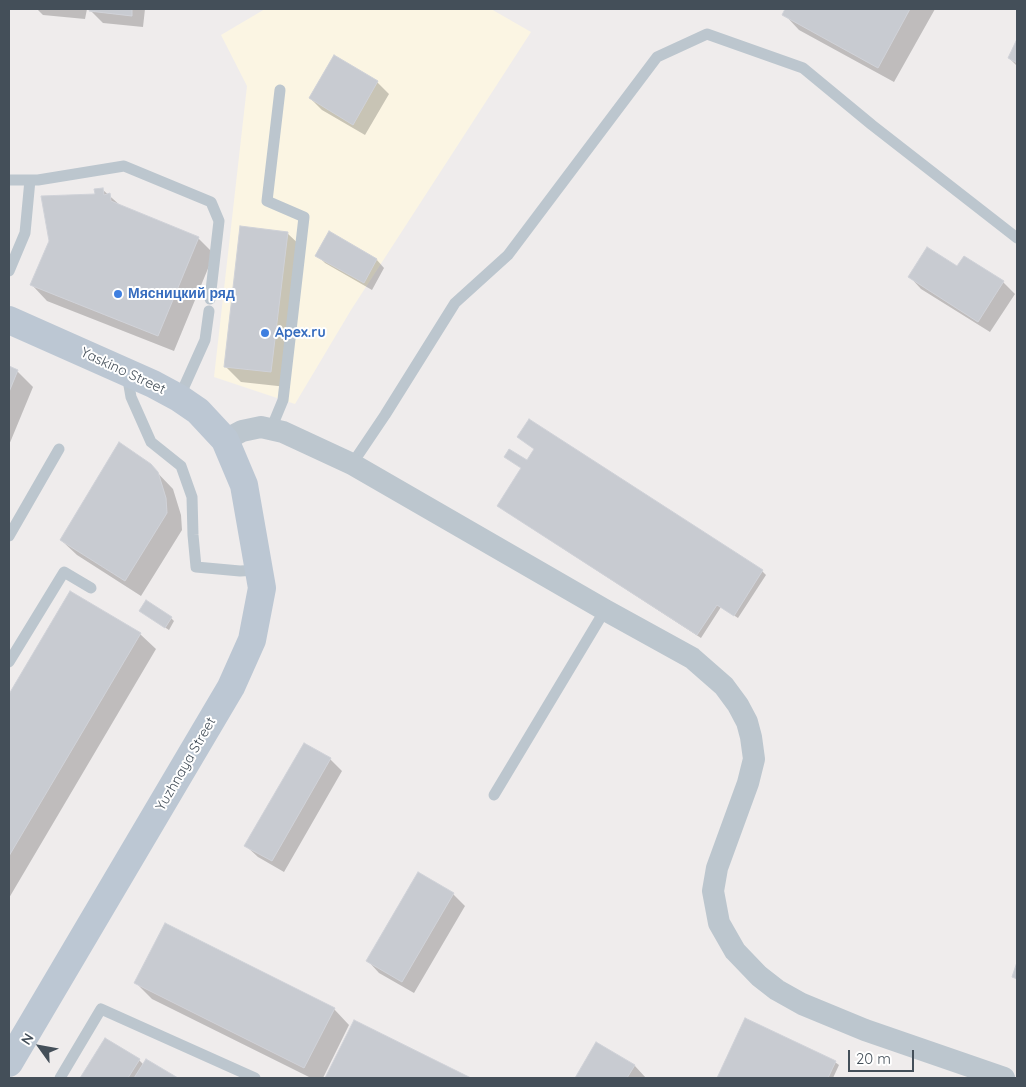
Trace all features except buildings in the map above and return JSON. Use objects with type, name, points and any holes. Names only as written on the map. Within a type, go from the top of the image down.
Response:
[{"type":"street","name":"Yaskino Street","points":[[9,320],[127,372],[179,398],[198,412],[225,440]]},
{"type":"street","points":[[225,440],[242,431],[261,427],[283,432],[352,464],[692,658],[724,686],[738,705],[747,722],[754,759],[748,783],[716,868],[713,891],[719,923],[739,956],[759,976],[802,1004],[865,1030],[1004,1078]]},
{"type":"street","name":"Yuzhnaya Street","points":[[9,1063],[231,687],[252,640],[262,588],[244,485],[225,440]]},
{"type":"lane","points":[[352,464],[455,303],[508,255],[657,57],[707,34],[803,68],[872,125],[1017,238]]},
{"type":"lane","points":[[271,429],[282,400],[304,217],[267,201],[280,90]]},
{"type":"lane","points":[[9,180],[38,180],[124,166],[210,202],[219,221],[205,340],[179,398]]},
{"type":"lane","points":[[9,271],[25,233],[30,180]]},
{"type":"lane","points":[[127,372],[131,397],[151,442],[181,466],[190,489],[196,567],[240,571],[259,570]]},
{"type":"lane","points":[[9,536],[59,449]]},
{"type":"lane","points":[[9,662],[64,572],[91,588]]},
{"type":"lane","points":[[494,795],[605,610]]},
{"type":"lane","points":[[60,1078],[100,1009],[254,1078]]},
{"type":"shaded area","points":[[265,9],[491,9],[531,32],[351,310],[295,404],[214,377],[247,86],[221,35]]},
{"type":"place","name":"Мясницкий ряд","points":[[118,294]]},
{"type":"place","name":"Apex.ru","points":[[265,333]]}]
